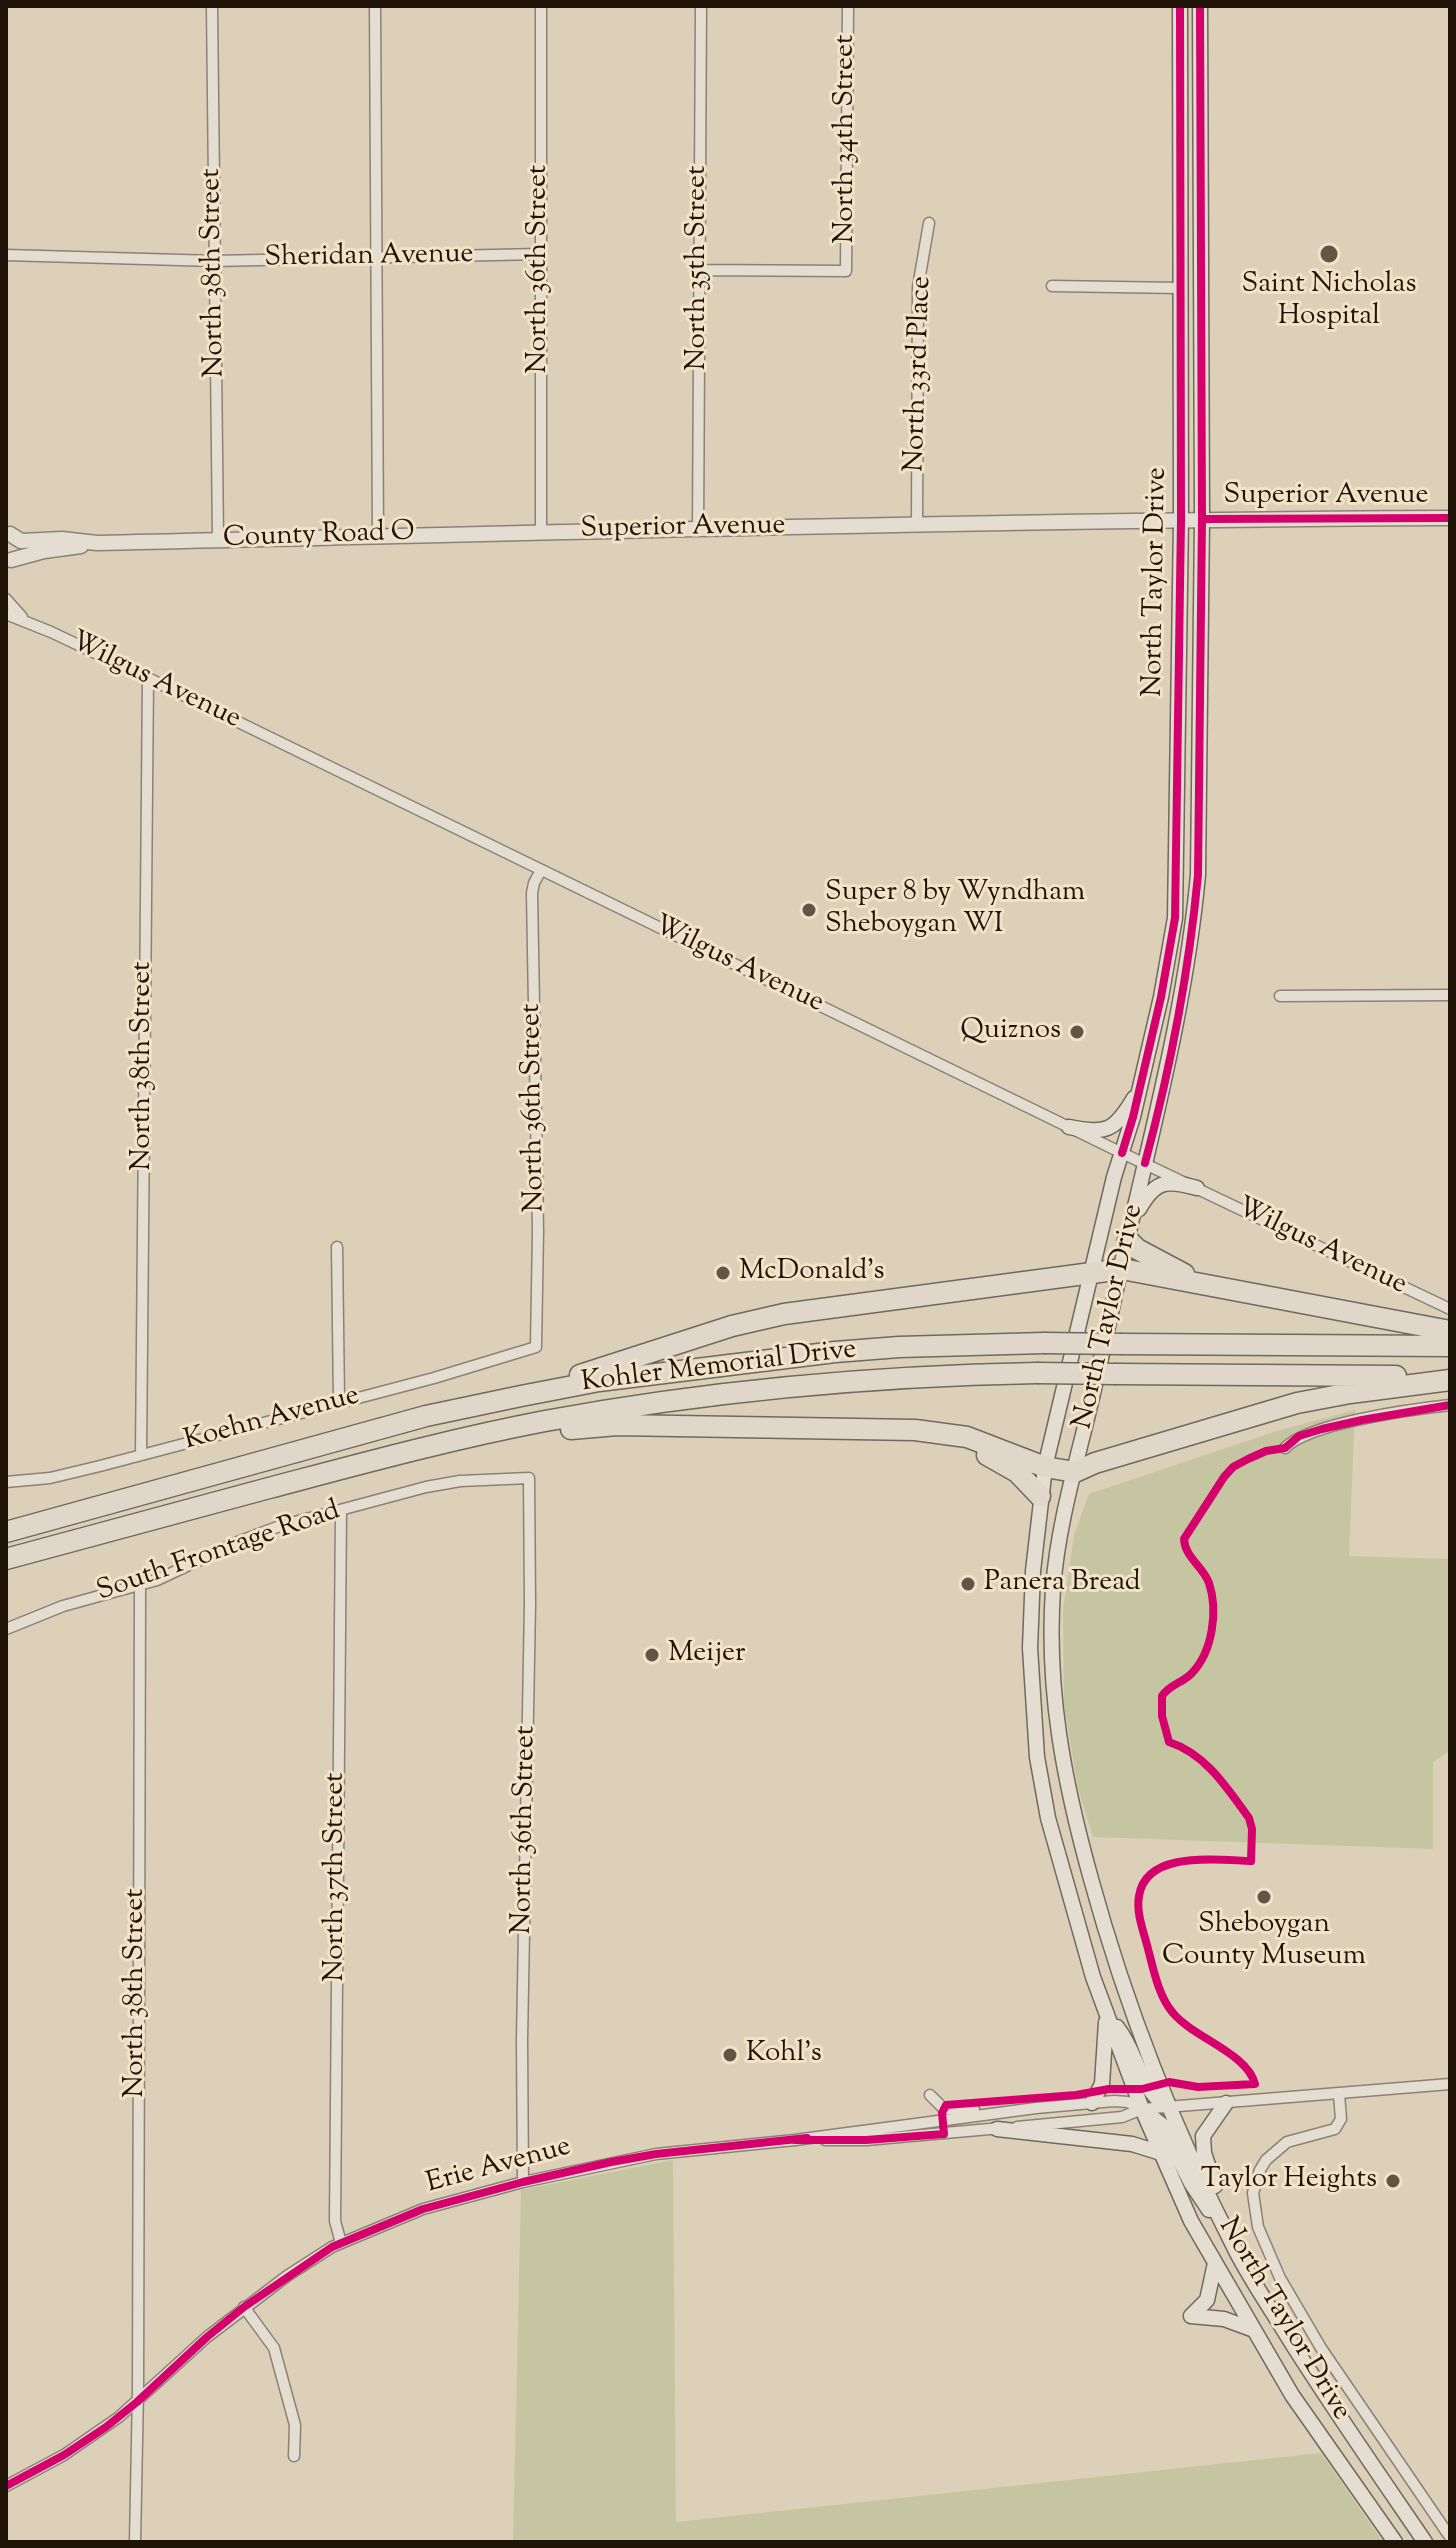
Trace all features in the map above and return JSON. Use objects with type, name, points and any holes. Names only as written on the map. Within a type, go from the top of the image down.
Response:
[{"type":"highway","points":[[1130,1231],[1137,1249],[1197,1283]]},
{"type":"highway","points":[[521,1396],[732,1326],[784,1314],[1122,1269],[1450,1331]]},
{"type":"highway","name":"Kohler Memorial Drive","points":[[6,1529],[101,1506],[426,1416],[599,1381],[899,1347],[1044,1343],[1450,1346]]},
{"type":"highway","name":"Kohler Memorial Drive","points":[[6,1559],[424,1447],[613,1409],[758,1389],[928,1376],[1037,1373],[1450,1378]]},
{"type":"highway","points":[[424,1447],[593,1426],[905,1429],[952,1434],[988,1444],[1045,1467],[1075,1472],[1095,1463],[1297,1403],[1450,1378]]},
{"type":"highway","points":[[822,1427],[944,1442],[967,1448],[1009,1466],[1040,1496]]},
{"type":"highway","points":[[6,1572],[58,1557],[162,1517]]},
{"type":"main road","name":"North Taylor Drive","points":[[1180,6],[1181,520],[1175,918],[1141,1083],[1114,1177],[1040,1496],[1030,1648],[1039,1772],[1074,1917],[1142,2109],[1191,2221],[1292,2395],[1395,2542]]},
{"type":"main road","name":"North Taylor Drive","points":[[1200,6],[1202,519],[1198,875],[1190,946],[1158,1116],[1067,1502],[1053,1586],[1053,1680],[1063,1768],[1106,1935],[1168,2107],[1236,2251],[1319,2385],[1425,2542]]},
{"type":"main road","name":"Superior Avenue","points":[[541,532],[1202,519],[1450,518]]},
{"type":"main road","name":"County Road O","points":[[8,532],[21,541],[62,539],[97,543]]},
{"type":"main road","points":[[8,532],[14,547],[8,562]]},
{"type":"main road","name":"County Road O","points":[[8,562],[44,551],[97,543],[541,532]]},
{"type":"main road","points":[[1069,1127],[1095,1132],[1107,1129],[1125,1112],[1141,1083]]},
{"type":"main road","points":[[1130,1231],[1146,1196],[1160,1184],[1178,1183],[1197,1188]]},
{"type":"main road","points":[[1107,2014],[1130,2046],[1148,2088],[1158,2101],[1168,2107]]},
{"type":"main road","points":[[1092,2103],[1102,2084],[1105,2068],[1107,2014]]},
{"type":"main road","points":[[1226,2103],[1205,2132],[1204,2153],[1236,2251]]},
{"type":"main road","points":[[1142,2109],[1162,2125],[1191,2183],[1236,2251]]},
{"type":"main road","points":[[997,2129],[1132,2144],[1161,2153]]},
{"type":"main road","points":[[1215,2263],[1207,2300],[1191,2316],[1224,2319],[1254,2330]]},
{"type":"street","name":"North 38th Street","points":[[212,6],[218,540]]},
{"type":"street","points":[[375,6],[378,536]]},
{"type":"street","name":"North 36th Street","points":[[541,6],[541,532]]},
{"type":"street","name":"North 35th Street","points":[[698,529],[701,6]]},
{"type":"street","name":"North 34th Street","points":[[699,270],[846,271],[848,6]]},
{"type":"street","name":"North 33rd Place","points":[[917,525],[918,287],[929,223]]},
{"type":"street","name":"Sheridan Avenue","points":[[6,255],[215,261],[540,254]]},
{"type":"street","points":[[1052,286],[1180,288]]},
{"type":"street","name":"Wilgus Avenue","points":[[6,599],[26,621]]},
{"type":"street","name":"Wilgus Avenue","points":[[6,614],[148,678],[1122,1153],[1450,1309]]},
{"type":"street","name":"North 38th Street","points":[[141,1455],[148,678]]},
{"type":"street","name":"North 36th Street","points":[[536,1347],[538,1231],[532,893],[541,870]]},
{"type":"street","points":[[1280,996],[1450,995]]},
{"type":"street","points":[[337,1247],[339,1402]]},
{"type":"street","name":"Koehn Avenue","points":[[6,1482],[50,1478],[141,1455],[434,1378],[536,1347]]},
{"type":"street","points":[[1285,1448],[1299,1436],[1322,1429],[1450,1405]]},
{"type":"street","name":"North 36th Street","points":[[523,2182],[529,1478]]},
{"type":"street","name":"South Frontage Road","points":[[6,1629],[63,1606],[157,1580],[256,1534],[426,1487],[460,1481],[529,1478]]},
{"type":"street","name":"North 37th Street","points":[[341,1510],[335,2221],[341,2243]]},
{"type":"street","name":"North 38th Street","points":[[135,2542],[140,1585]]},
{"type":"street","name":"Erie Avenue","points":[[795,2140],[866,2140],[997,2129],[1122,2117],[1142,2109],[1450,2084]]},
{"type":"street","points":[[1339,2094],[1341,2119],[1335,2129],[1287,2142],[1266,2160],[1256,2180],[1255,2215],[1270,2258],[1321,2348],[1450,2537]]},
{"type":"street","points":[[930,2095],[947,2110],[1036,2108]]},
{"type":"street","name":"Erie Avenue","points":[[6,2486],[82,2444],[137,2402],[244,2307],[287,2276],[341,2243],[423,2209],[523,2182],[656,2154],[795,2140],[1036,2108],[1128,2102],[1142,2109]]},
{"type":"street","points":[[244,2307],[274,2348],[295,2425],[294,2456]]},
{"type":"green space","points":[[1355,1410],[1349,1556],[1449,1559],[1448,1752],[1433,1762],[1433,1849],[1093,1837],[1078,1788],[1064,1705],[1063,1610],[1074,1535],[1089,1494],[1277,1431]]},
{"type":"green space","points":[[673,2160],[676,2522],[1321,2453],[1383,2542],[513,2542],[521,2190]]},
{"type":"cycle path","points":[[1122,1153],[1161,997],[1175,918],[1181,520],[1180,6]]},
{"type":"cycle path","points":[[1145,1163],[1178,1020],[1198,875],[1202,519],[1200,6]]},
{"type":"cycle path","points":[[1202,519],[1450,518]]},
{"type":"cycle path","points":[[795,2140],[866,2140],[944,2134],[942,2113],[946,2105],[1076,2095],[1109,2089],[1142,2089],[1169,2082],[1198,2087],[1255,2084],[1242,2063],[1182,2022],[1168,2006],[1157,1981],[1139,1915],[1138,1902],[1144,1881],[1169,1864],[1202,1860],[1251,1861],[1252,1829],[1249,1818],[1205,1763],[1169,1742],[1162,1716],[1162,1696],[1199,1664],[1212,1630],[1213,1605],[1209,1583],[1187,1552],[1184,1539],[1224,1477],[1233,1467],[1248,1459],[1266,1451],[1285,1448],[1299,1436],[1322,1429],[1450,1405]]},
{"type":"cycle path","points":[[6,2486],[64,2455],[106,2427],[244,2307],[332,2247],[423,2209],[523,2182],[656,2154],[807,2138]]},
{"type":"place","name":"Saint Nicholas Hospital","points":[[1329,254]]},
{"type":"place","name":"Super 8 by Wyndham Sheboygan WI","points":[[809,910]]},
{"type":"place","name":"Quiznos","points":[[1077,1032]]},
{"type":"place","name":"McDonald's","points":[[723,1273]]},
{"type":"place","name":"Panera Bread","points":[[968,1584]]},
{"type":"place","name":"Meijer","points":[[652,1655]]},
{"type":"place","name":"Sheboygan County Museum","points":[[1264,1897]]},
{"type":"place","name":"Kohl's","points":[[730,2055]]},
{"type":"place","name":"Taylor Heights","points":[[1393,2181]]}]
